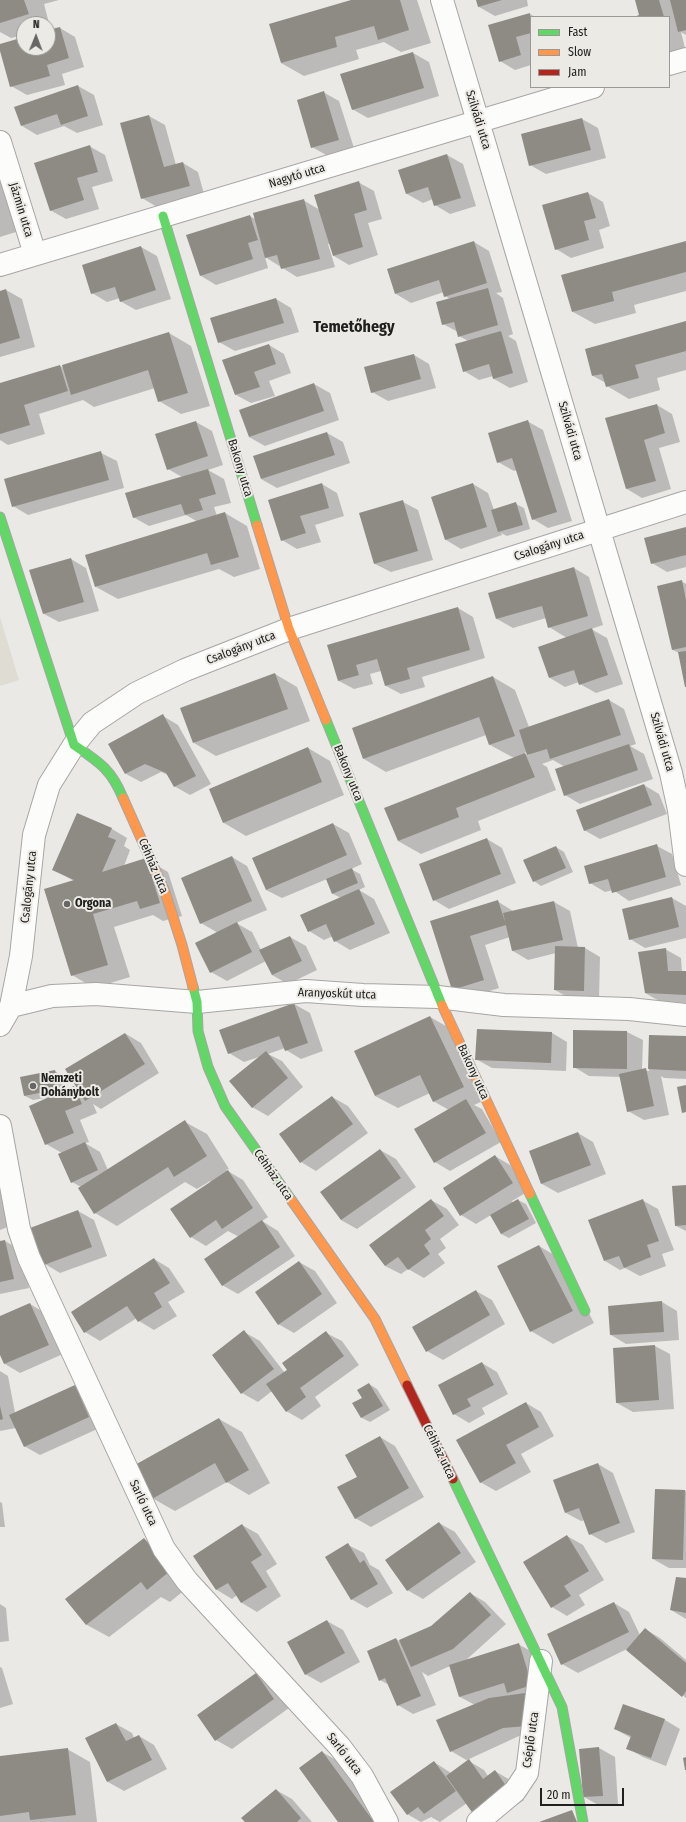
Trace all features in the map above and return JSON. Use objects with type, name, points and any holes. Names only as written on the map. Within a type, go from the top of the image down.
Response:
[{"type":"street","name":"Szilvádi utca","points":[[442,0],[671,773],[679,810],[686,865]]},
{"type":"street","points":[[670,64],[686,59]]},
{"type":"street","name":"Nagytó utca","points":[[0,265],[590,88]]},
{"type":"street","name":"Jázmin utca","points":[[0,142],[35,254]]},
{"type":"street","name":"Bakony utca","points":[[163,216],[289,629],[438,997],[585,1311]]},
{"type":"street","name":"Csalogány utca","points":[[11,1006],[21,956],[34,835],[49,785],[74,745],[92,723],[136,693],[184,670],[289,629],[686,502]]},
{"type":"street","points":[[0,517],[74,745]]},
{"type":"street","name":"Céhház utca","points":[[74,745],[104,766],[116,781],[165,892],[198,1002],[198,1031],[208,1067],[225,1106],[375,1319],[541,1661],[562,1707],[583,1822]]},
{"type":"street","name":"Aranyoskút utca","points":[[11,1006],[52,996],[96,994],[198,1002],[306,991],[363,995],[438,997],[504,1005],[629,1009],[686,1015]]},
{"type":"street","points":[[0,1025],[11,1006]]},
{"type":"street","name":"Sarló utca","points":[[0,1126],[19,1229],[29,1258],[164,1549],[187,1581],[340,1747],[362,1776],[387,1822]]},
{"type":"street","name":"Cséplő utca","points":[[478,1822],[515,1792],[527,1773],[541,1661]]},
{"type":"shaded area","points":[[0,617],[19,680],[0,686]]},
{"type":"building","points":[[0,0],[24,0],[29,14],[16,16],[16,18],[0,23]]},
{"type":"building","points":[[351,0],[400,0],[409,30],[378,40],[374,26],[335,37],[337,47],[281,63],[269,24]]},
{"type":"building","points":[[476,0],[502,0],[478,7]]},
{"type":"building","points":[[635,0],[659,0],[664,16],[636,16],[639,15]]},
{"type":"building","points":[[670,0],[686,0],[686,30],[678,32]]},
{"type":"building","points":[[530,13],[530,33],[516,37],[521,55],[499,62],[488,25]]},
{"type":"building","points":[[60,27],[69,58],[47,65],[50,76],[10,87],[0,51],[0,44],[16,39],[16,56],[56,56],[56,28]]},
{"type":"building","points":[[413,52],[424,88],[352,110],[340,74]]},
{"type":"building","points":[[78,85],[88,116],[61,125],[57,114],[21,126],[14,107]]},
{"type":"building","points":[[324,91],[339,140],[311,148],[297,100]]},
{"type":"building","points":[[149,115],[164,167],[183,162],[190,186],[141,199],[120,123]]},
{"type":"building","points":[[582,118],[591,150],[529,166],[521,134]]},
{"type":"building","points":[[90,145],[98,172],[77,178],[84,200],[50,211],[34,163]]},
{"type":"building","points":[[447,154],[461,198],[434,206],[428,187],[406,194],[398,170]]},
{"type":"building","points":[[359,181],[367,210],[354,214],[363,247],[333,256],[314,195]]},
{"type":"building","points":[[588,192],[596,218],[584,221],[589,240],[555,250],[542,205]]},
{"type":"building","points":[[304,199],[320,259],[281,269],[277,255],[265,258],[253,213]]},
{"type":"building","points":[[250,215],[258,240],[248,243],[253,259],[200,276],[186,235]]},
{"type":"building","points":[[474,241],[487,283],[444,297],[439,280],[395,294],[387,269]]},
{"type":"building","points":[[686,241],[686,272],[612,292],[614,301],[572,312],[561,275]]},
{"type":"building","points":[[141,246],[156,290],[120,302],[115,287],[91,294],[82,265]]},
{"type":"building","points":[[488,288],[498,325],[458,337],[454,322],[442,325],[436,302]]},
{"type":"building","points":[[6,289],[20,338],[0,344],[0,291]]},
{"type":"building","points":[[276,298],[284,323],[218,343],[210,318]]},
{"type":"building","points":[[686,321],[686,351],[635,365],[639,378],[606,387],[602,374],[592,376],[585,349]]},
{"type":"building","points":[[501,331],[513,373],[493,379],[489,364],[463,372],[455,344]]},
{"type":"building","points":[[169,332],[188,393],[158,402],[148,370],[71,395],[62,365]]},
{"type":"building","points":[[269,344],[276,364],[254,372],[260,387],[235,395],[222,360]]},
{"type":"building","points":[[414,354],[421,379],[371,393],[364,367]]},
{"type":"building","points":[[60,365],[68,391],[24,405],[30,425],[0,434],[0,383]]},
{"type":"building","points":[[314,383],[324,411],[249,437],[239,410]]},
{"type":"building","points":[[657,404],[665,433],[644,440],[656,481],[626,489],[605,418]]},
{"type":"building","points":[[528,420],[557,512],[532,520],[512,458],[497,463],[488,433]]},
{"type":"building","points":[[196,421],[208,456],[167,470],[155,434]]},
{"type":"building","points":[[327,432],[335,455],[261,479],[253,456]]},
{"type":"building","points":[[101,451],[109,480],[12,507],[4,479]]},
{"type":"building","points":[[208,469],[216,494],[199,499],[203,510],[185,515],[181,504],[133,518],[125,493]]},
{"type":"building","points":[[322,483],[329,508],[300,516],[306,533],[281,541],[268,500]]},
{"type":"building","points":[[473,483],[487,527],[445,540],[431,497]]},
{"type":"building","points":[[403,500],[418,551],[374,564],[359,513]]},
{"type":"building","points":[[516,502],[523,525],[498,532],[491,510]]},
{"type":"building","points":[[225,512],[239,557],[211,565],[207,553],[95,587],[85,555]]},
{"type":"building","points":[[686,527],[686,555],[651,564],[644,538]]},
{"type":"building","points":[[71,558],[84,602],[43,614],[29,570]]},
{"type":"building","points":[[574,567],[588,616],[548,628],[542,606],[496,619],[488,593]]},
{"type":"building","points":[[682,580],[686,600],[686,647],[672,650],[657,586]]},
{"type":"building","points":[[458,607],[470,650],[407,668],[410,679],[385,686],[377,659],[356,665],[359,675],[338,681],[327,645]]},
{"type":"building","points":[[592,628],[608,675],[579,685],[574,670],[549,678],[538,647]]},
{"type":"building","points":[[686,651],[686,687],[685,687],[678,652]]},
{"type":"building","points":[[275,673],[288,709],[193,743],[180,708]]},
{"type":"building","points":[[493,676],[515,736],[489,745],[479,717],[363,759],[352,728]]},
{"type":"building","points":[[609,699],[621,735],[550,759],[547,749],[527,755],[519,730]]},
{"type":"building","points":[[163,714],[196,776],[174,787],[166,773],[145,764],[125,774],[108,744]]},
{"type":"building","points":[[629,744],[638,770],[564,796],[555,769]]},
{"type":"building","points":[[308,747],[322,782],[223,823],[209,789]]},
{"type":"building","points":[[525,753],[535,777],[456,808],[459,817],[398,841],[384,808]]},
{"type":"building","points":[[644,784],[652,805],[584,831],[576,810]]},
{"type":"building","points":[[77,813],[112,828],[108,837],[116,840],[102,872],[146,858],[160,903],[140,909],[137,901],[93,914],[108,965],[71,976],[44,889],[74,880],[52,870]]},
{"type":"building","points":[[333,823],[347,855],[266,890],[252,858]]},
{"type":"building","points":[[487,838],[501,874],[433,901],[419,864]]},
{"type":"building","points":[[657,844],[666,877],[612,893],[608,879],[589,884],[584,866]]},
{"type":"building","points":[[556,846],[566,868],[533,882],[523,860]]},
{"type":"building","points":[[232,856],[252,901],[200,924],[181,878]]},
{"type":"building","points":[[352,868],[358,883],[332,894],[326,879]]},
{"type":"building","points":[[359,889],[375,924],[334,942],[326,924],[308,932],[300,915]]},
{"type":"building","points":[[672,897],[679,927],[629,940],[622,909]]},
{"type":"building","points":[[498,900],[506,925],[470,936],[484,980],[452,990],[430,921]]},
{"type":"building","points":[[554,901],[563,940],[512,951],[503,913]]},
{"type":"building","points":[[237,922],[252,952],[210,973],[195,943]]},
{"type":"building","points":[[290,936],[302,961],[272,975],[259,950]]},
{"type":"building","points":[[555,946],[585,947],[584,991],[554,990]]},
{"type":"building","points":[[666,948],[668,971],[686,971],[686,995],[645,993],[638,952]]},
{"type":"building","points":[[294,1003],[308,1043],[285,1051],[279,1036],[228,1054],[219,1030]]},
{"type":"building","points":[[430,1016],[464,1087],[433,1102],[420,1075],[375,1096],[354,1051]]},
{"type":"building","points":[[477,1029],[552,1032],[551,1063],[475,1060]]},
{"type":"building","points":[[573,1030],[627,1031],[627,1069],[573,1068]]},
{"type":"building","points":[[125,1033],[145,1064],[85,1101],[65,1069]]},
{"type":"building","points":[[649,1035],[686,1036],[686,1071],[648,1069]]},
{"type":"building","points":[[266,1051],[288,1078],[252,1108],[229,1081]]},
{"type":"building","points":[[646,1068],[654,1106],[627,1112],[619,1074]]},
{"type":"building","points":[[55,1070],[59,1089],[24,1096],[20,1077]]},
{"type":"building","points":[[686,1085],[686,1112],[682,1113],[677,1087]]},
{"type":"building","points":[[74,1086],[82,1104],[65,1111],[74,1133],[45,1145],[29,1106]]},
{"type":"building","points":[[332,1096],[353,1124],[300,1163],[279,1134]]},
{"type":"building","points":[[466,1099],[486,1133],[434,1163],[414,1129]]},
{"type":"building","points":[[185,1120],[207,1156],[174,1177],[168,1167],[94,1214],[78,1188]]},
{"type":"building","points":[[578,1132],[591,1165],[541,1184],[529,1151]]},
{"type":"building","points":[[85,1142],[98,1170],[71,1183],[58,1154]]},
{"type":"building","points":[[380,1149],[401,1178],[341,1220],[320,1192]]},
{"type":"building","points":[[495,1155],[513,1183],[460,1216],[443,1188]]},
{"type":"building","points":[[228,1170],[253,1208],[222,1229],[216,1220],[190,1238],[170,1209]]},
{"type":"building","points":[[686,1185],[686,1225],[675,1226],[672,1186]]},
{"type":"building","points":[[431,1199],[444,1216],[425,1230],[431,1239],[424,1245],[430,1254],[408,1270],[398,1257],[385,1266],[369,1245]]},
{"type":"building","points":[[518,1199],[529,1219],[501,1234],[490,1215]]},
{"type":"building","points":[[643,1199],[659,1241],[647,1245],[651,1257],[624,1268],[619,1256],[604,1261],[588,1220]]},
{"type":"building","points":[[78,1210],[92,1247],[44,1265],[30,1228]]},
{"type":"building","points":[[262,1220],[280,1247],[222,1286],[204,1259]]},
{"type":"building","points":[[5,1240],[14,1279],[0,1282],[0,1241]]},
{"type":"building","points":[[539,1245],[573,1311],[530,1332],[497,1266]]},
{"type":"building","points":[[154,1258],[170,1283],[154,1293],[162,1307],[138,1322],[127,1306],[84,1333],[71,1312]]},
{"type":"building","points":[[299,1261],[322,1294],[278,1325],[255,1292]]},
{"type":"building","points":[[476,1290],[490,1315],[426,1352],[412,1327]]},
{"type":"building","points":[[662,1301],[664,1332],[610,1335],[608,1306]]},
{"type":"building","points":[[30,1303],[49,1345],[4,1364],[0,1355],[0,1316]]},
{"type":"building","points":[[244,1330],[274,1369],[241,1394],[212,1355]]},
{"type":"building","points":[[326,1331],[344,1356],[300,1388],[306,1397],[286,1412],[266,1384],[287,1370],[282,1363]]},
{"type":"building","points":[[655,1345],[659,1400],[616,1403],[613,1348]]},
{"type":"building","points":[[482,1362],[494,1385],[467,1399],[471,1406],[453,1415],[438,1385]]},
{"type":"building","points":[[369,1383],[383,1406],[361,1418],[352,1403],[362,1398],[357,1390]]},
{"type":"building","points":[[75,1385],[89,1417],[24,1447],[9,1415]]},
{"type":"building","points":[[526,1402],[539,1427],[506,1445],[516,1463],[480,1483],[456,1440]]},
{"type":"building","points":[[0,1406],[3,1419],[0,1420]]},
{"type":"building","points":[[219,1418],[249,1470],[226,1483],[215,1463],[152,1499],[133,1466]]},
{"type":"building","points":[[380,1436],[409,1488],[355,1519],[337,1487],[357,1477],[345,1455]]},
{"type":"building","points":[[598,1463],[620,1523],[589,1535],[579,1508],[565,1513],[553,1480]]},
{"type":"building","points":[[655,1489],[685,1490],[683,1560],[652,1559]]},
{"type":"building","points":[[439,1522],[461,1553],[407,1591],[385,1560]]},
{"type":"building","points":[[242,1524],[262,1555],[251,1562],[267,1587],[241,1603],[228,1583],[216,1590],[193,1556]]},
{"type":"building","points":[[567,1535],[589,1571],[564,1586],[571,1596],[551,1608],[523,1562]]},
{"type":"building","points":[[144,1538],[170,1571],[147,1590],[141,1582],[86,1625],[65,1599]]},
{"type":"building","points":[[348,1543],[360,1563],[364,1560],[378,1584],[351,1600],[325,1557]]},
{"type":"building","points":[[676,1577],[686,1578],[686,1613],[670,1610]]},
{"type":"building","points":[[470,1592],[491,1615],[453,1649],[411,1667],[399,1640],[431,1626]]},
{"type":"building","points":[[614,1602],[629,1632],[561,1665],[547,1634]]},
{"type":"building","points":[[327,1620],[345,1653],[305,1675],[287,1642]]},
{"type":"building","points":[[645,1628],[686,1663],[686,1691],[682,1697],[626,1650]]},
{"type":"building","points":[[396,1638],[421,1696],[397,1706],[385,1678],[379,1681],[367,1651]]},
{"type":"building","points":[[519,1643],[532,1685],[507,1693],[504,1683],[459,1697],[449,1665]]},
{"type":"building","points":[[256,1673],[274,1699],[215,1741],[197,1715]]},
{"type":"building","points":[[525,1693],[528,1726],[503,1728],[450,1752],[436,1720],[489,1698]]},
{"type":"building","points":[[623,1704],[665,1719],[651,1758],[626,1749],[631,1736],[614,1729]]},
{"type":"building","points":[[116,1723],[126,1741],[139,1735],[152,1760],[107,1782],[85,1738]]},
{"type":"building","points":[[599,1747],[603,1796],[583,1797],[579,1749]]},
{"type":"building","points":[[68,1748],[76,1815],[30,1820],[29,1812],[0,1816],[0,1756]]},
{"type":"building","points":[[322,1751],[374,1822],[338,1822],[299,1768]]},
{"type":"building","points":[[686,1757],[686,1770],[685,1770],[683,1758]]},
{"type":"building","points":[[469,1759],[483,1779],[495,1770],[509,1790],[474,1815],[446,1776]]},
{"type":"building","points":[[434,1761],[456,1791],[424,1814],[418,1807],[407,1815],[390,1792]]},
{"type":"building","points":[[276,1789],[301,1818],[297,1822],[245,1822],[241,1818]]},
{"type":"building","points":[[572,1810],[577,1822],[539,1822]]},
{"type":"traffic: fast","points":[[163,216],[257,525]]},
{"type":"traffic: fast","points":[[0,517],[74,745],[91,756],[109,773],[123,798]]},
{"type":"traffic: fast","points":[[326,720],[442,1005]]},
{"type":"traffic: fast","points":[[193,987],[197,1002],[198,1031],[208,1067],[225,1106],[292,1201]]},
{"type":"traffic: fast","points":[[530,1194],[585,1311]]},
{"type":"traffic: fast","points":[[453,1479],[562,1707],[583,1822]]},
{"type":"traffic: slow","points":[[257,525],[289,629],[326,720]]},
{"type":"traffic: slow","points":[[123,798],[165,892],[182,945],[193,987]]},
{"type":"traffic: slow","points":[[442,1005],[530,1194]]},
{"type":"traffic: slow","points":[[292,1201],[375,1319],[407,1385]]},
{"type":"traffic: jam","points":[[407,1385],[453,1479]]},
{"type":"place","name":"Orgona","points":[[67,904]]},
{"type":"place","name":"Nemzeti Dohánybolt","points":[[33,1086]]},
{"type":"district","name":"Temetőhegy","points":[[354,328]]}]
